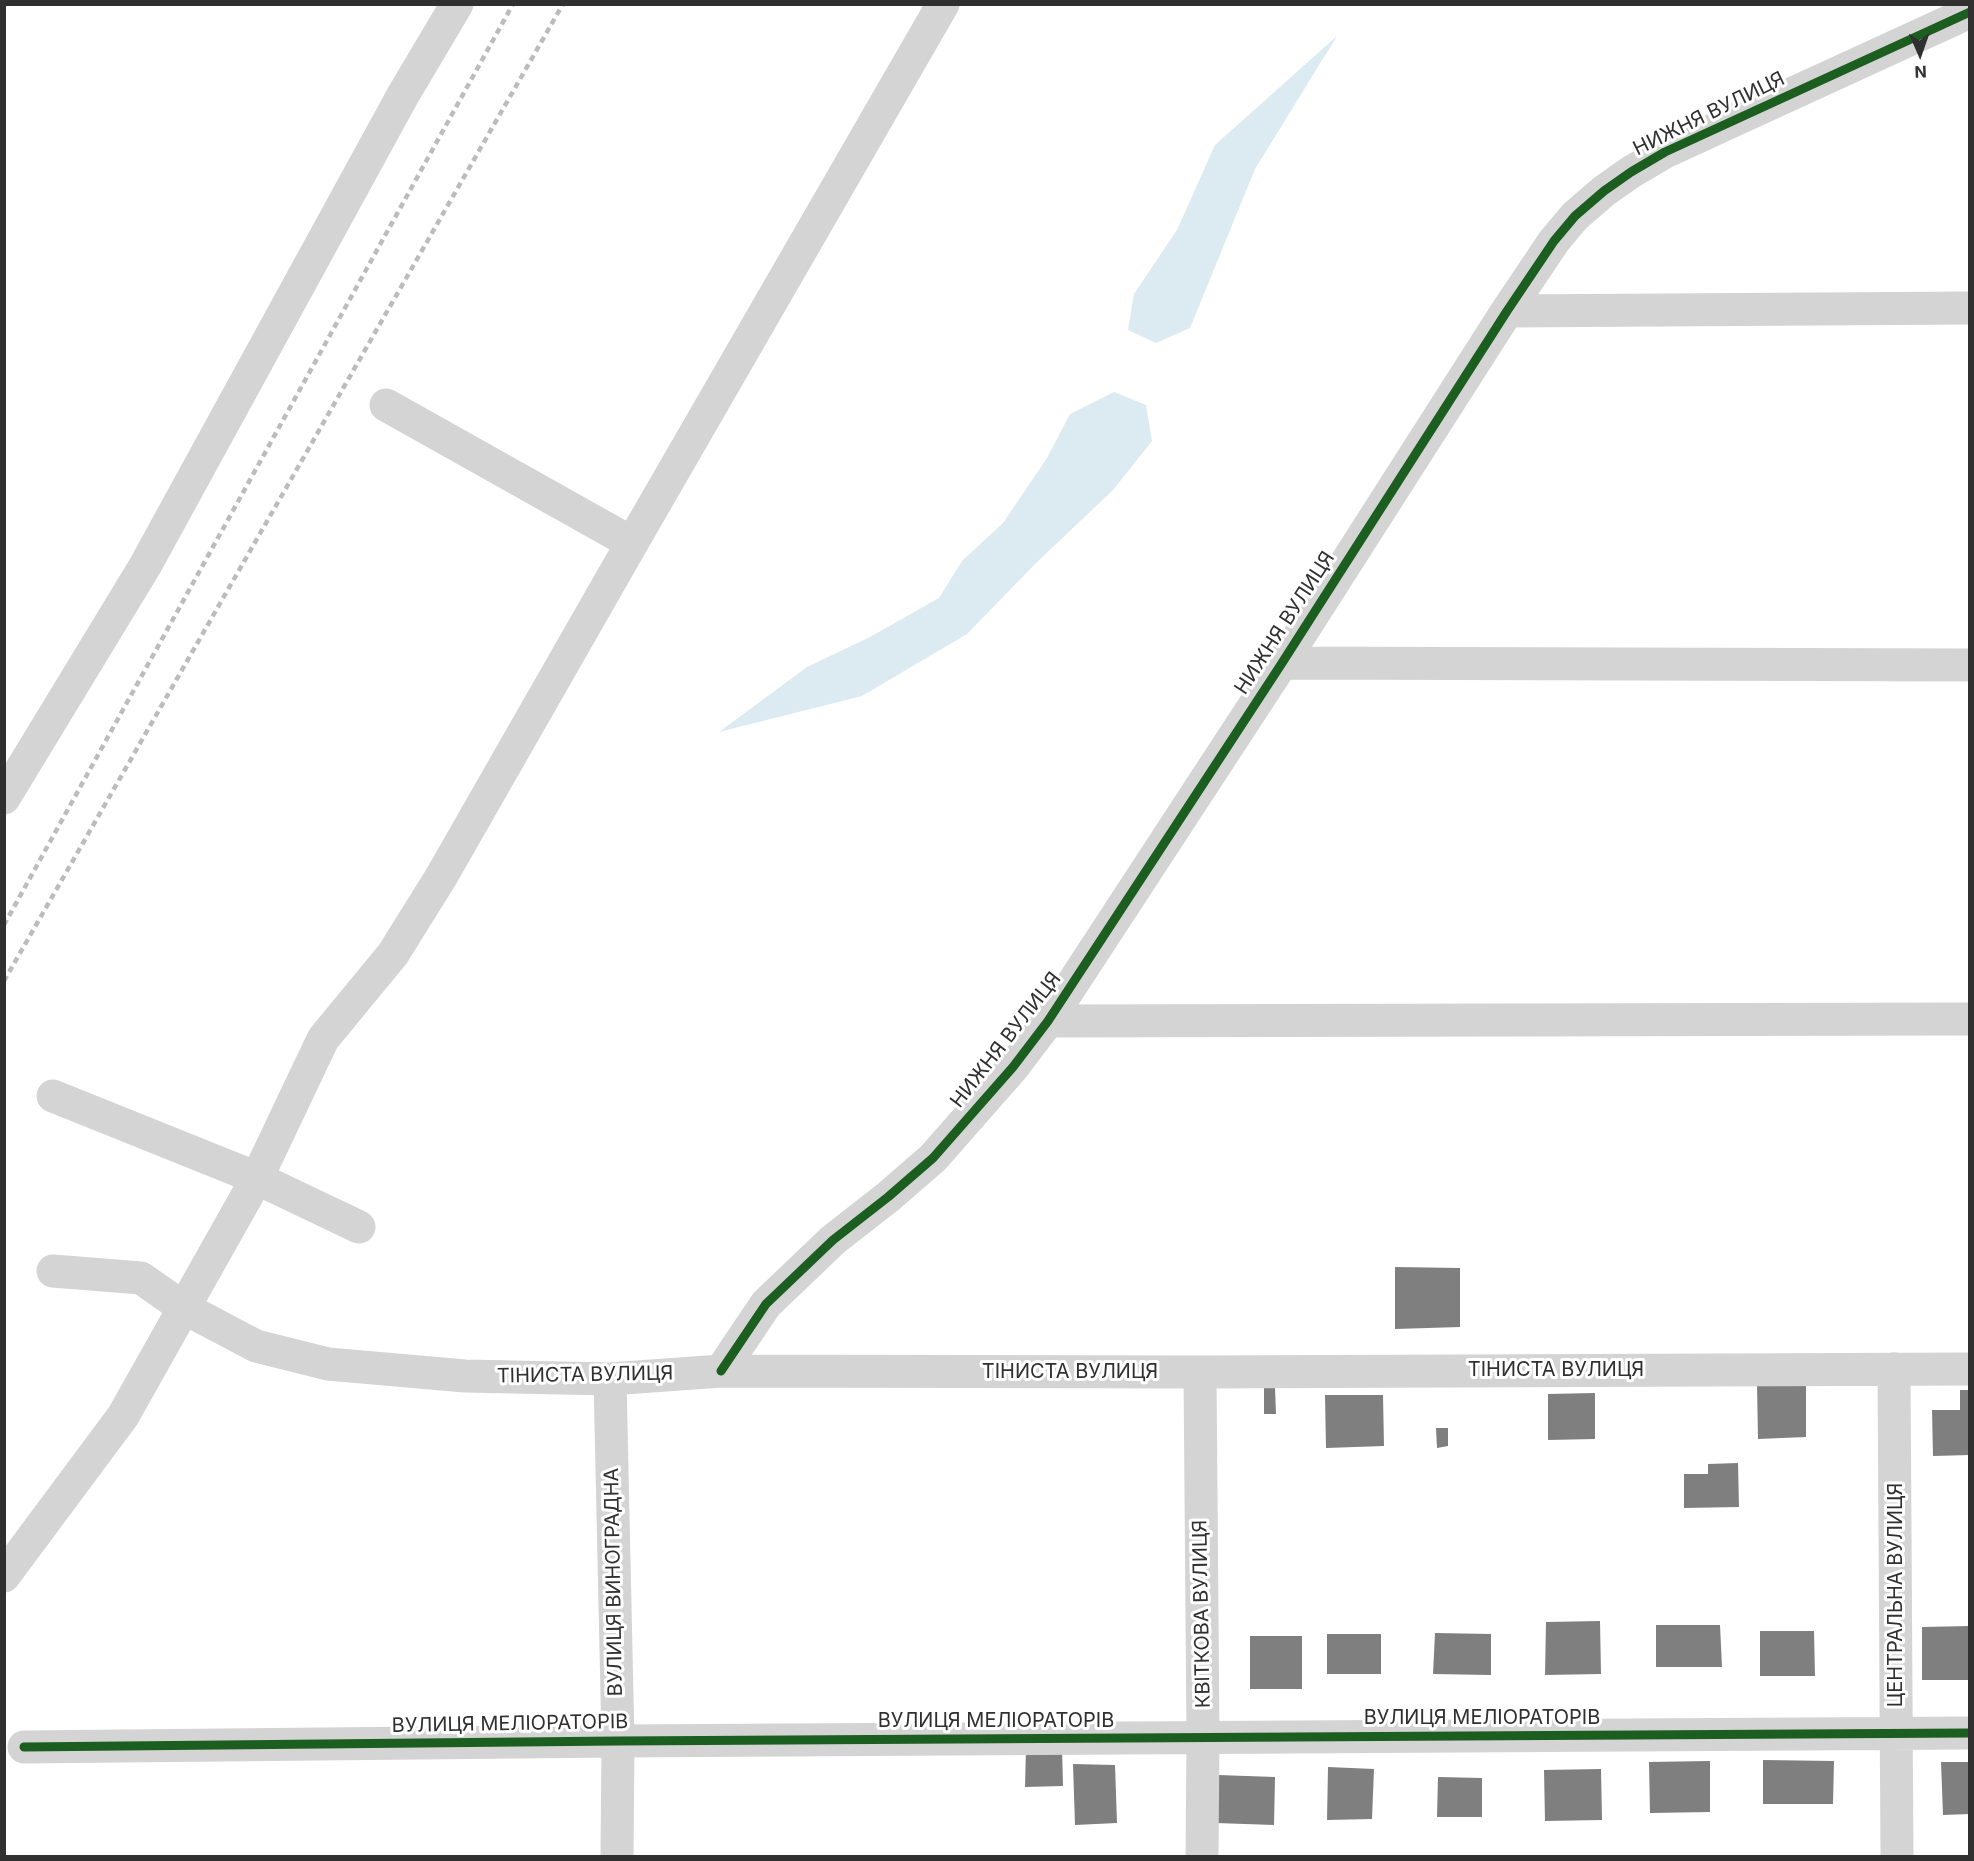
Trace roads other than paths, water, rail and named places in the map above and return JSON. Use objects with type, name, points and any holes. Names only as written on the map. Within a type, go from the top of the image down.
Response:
[{"type":"street","points":[[4,798],[145,566],[403,95],[457,4]]},
{"type":"street","points":[[4,1576],[123,1416],[257,1178],[324,1039],[393,954],[441,878],[943,4]]},
{"type":"street","name":"НИЖНЯ ВУЛИЦЯ","points":[[721,1371],[766,1304],[833,1240],[933,1158],[1013,1067],[1048,1021],[1282,663],[1507,311],[1554,241],[1575,216],[1604,191],[1665,152],[1970,12]]},
{"type":"street","points":[[1507,311],[1970,308]]},
{"type":"street","points":[[386,405],[632,543]]},
{"type":"street","points":[[1282,663],[1970,665]]},
{"type":"street","points":[[1048,1021],[1970,1019]]},
{"type":"street","points":[[53,1096],[257,1178],[359,1227]]},
{"type":"street","name":"ТІНИСТА ВУЛИЦЯ","points":[[53,1271],[141,1278],[184,1308],[256,1346],[328,1364],[465,1376],[610,1379],[721,1371],[1970,1369]]},
{"type":"street","name":"ЦЕНТРАЛЬНА ВУЛИЦЯ","points":[[1894,1369],[1898,1857]]},
{"type":"street","name":"КВІТКОВА ВУЛИЦЯ","points":[[1200,1372],[1202,1857]]},
{"type":"street","name":"ВУЛИЦЯ ВИНОГРАДНА","points":[[610,1379],[618,1741],[617,1857]]},
{"type":"street","name":"ВУЛИЦЯ МЕЛІОРАТОРІВ","points":[[24,1747],[1970,1733]]},
{"type":"railway","points":[[4,925],[513,4]]},
{"type":"railway","points":[[4,981],[563,4]]}]
